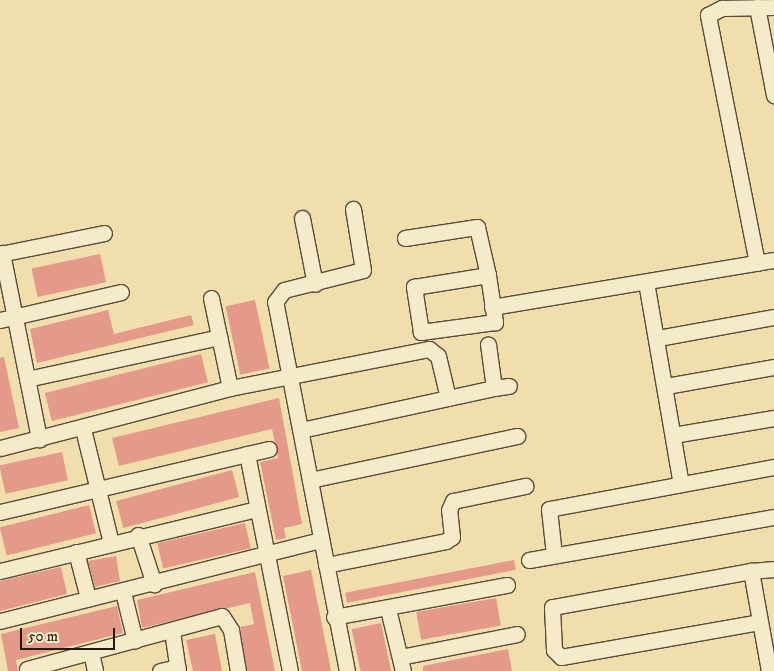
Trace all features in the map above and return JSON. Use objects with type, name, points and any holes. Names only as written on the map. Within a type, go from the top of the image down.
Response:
[{"type":"street","points":[[757,7],[774,95]]},
{"type":"street","points":[[757,263],[708,15],[722,8],[774,7]]},
{"type":"street","points":[[347,671],[334,617],[301,430],[275,302],[284,290],[315,284],[363,270],[353,209]]},
{"type":"street","points":[[302,218],[315,284]]},
{"type":"street","points":[[405,238],[478,227],[488,275],[495,322],[428,333],[417,325],[412,292],[420,285],[488,275]]},
{"type":"street","points":[[39,439],[1,254],[104,233]]},
{"type":"street","points":[[492,307],[774,260]]},
{"type":"street","points":[[646,282],[658,338],[680,484]]},
{"type":"street","points":[[0,320],[121,292]]},
{"type":"street","points":[[211,298],[230,388]]},
{"type":"street","points":[[658,338],[774,317]]},
{"type":"street","points":[[27,379],[219,337]]},
{"type":"street","points":[[301,430],[501,387],[488,344]]},
{"type":"street","points":[[0,448],[83,429],[230,388],[289,378],[429,349],[438,356],[448,398]]},
{"type":"street","points":[[666,386],[774,367]]},
{"type":"street","points":[[673,435],[774,418]]},
{"type":"street","points":[[83,429],[110,543]]},
{"type":"street","points":[[310,480],[517,436]]},
{"type":"street","points":[[0,512],[269,449]]},
{"type":"street","points":[[247,454],[265,557],[290,671]]},
{"type":"street","points":[[554,555],[549,509],[774,467]]},
{"type":"street","points":[[326,565],[446,541],[452,537],[449,510],[453,501],[525,486]]},
{"type":"street","points":[[0,571],[138,535],[257,509]]},
{"type":"street","points":[[529,560],[774,517]]},
{"type":"street","points":[[138,535],[154,584]]},
{"type":"street","points":[[0,621],[88,598],[123,592],[265,557],[321,540]]},
{"type":"street","points":[[76,552],[88,598]]},
{"type":"street","points":[[759,622],[561,657],[554,650],[552,607],[774,569]]},
{"type":"street","points":[[751,572],[769,671]]},
{"type":"street","points":[[334,617],[388,609],[507,585]]},
{"type":"street","points":[[123,592],[135,641]]},
{"type":"street","points":[[388,609],[402,664],[516,634]]},
{"type":"street","points":[[27,669],[48,667],[222,616],[231,630],[238,671]]},
{"type":"street","points":[[160,671],[178,669],[172,631]]},
{"type":"street","points":[[91,653],[95,671]]},
{"type":"building","points":[[100,254],[106,282],[38,297],[32,269]]},
{"type":"building","points":[[255,300],[270,368],[240,375],[226,306]]},
{"type":"building","points":[[108,310],[114,334],[191,315],[194,325],[37,363],[30,329]]},
{"type":"building","points":[[201,354],[208,382],[52,421],[45,393]]},
{"type":"building","points":[[4,357],[19,428],[0,432],[0,358]]},
{"type":"building","points":[[279,398],[302,524],[284,528],[286,538],[276,540],[260,462],[278,458],[272,429],[119,466],[112,438]]},
{"type":"building","points":[[62,452],[68,480],[5,494],[0,465]]},
{"type":"building","points":[[232,470],[239,497],[123,528],[116,501]]},
{"type":"building","points":[[89,505],[96,533],[7,555],[0,527]]},
{"type":"building","points":[[245,523],[251,548],[163,569],[157,543]]},
{"type":"building","points":[[116,556],[120,581],[95,587],[88,561]]},
{"type":"building","points":[[514,560],[516,570],[347,603],[345,593]]},
{"type":"building","points":[[61,567],[67,594],[0,611],[0,581]]},
{"type":"building","points":[[311,570],[331,671],[302,671],[283,576]]},
{"type":"building","points":[[255,572],[275,671],[247,671],[240,627],[254,624],[250,603],[142,628],[137,600]]},
{"type":"building","points":[[496,598],[501,626],[421,640],[416,612]]},
{"type":"building","points":[[117,606],[123,633],[16,660],[18,671],[8,671],[1,634]]},
{"type":"building","points":[[381,623],[391,671],[361,671],[352,629]]},
{"type":"building","points":[[215,634],[222,671],[193,671],[186,640]]},
{"type":"building","points":[[508,649],[512,671],[423,671],[423,666]]}]
